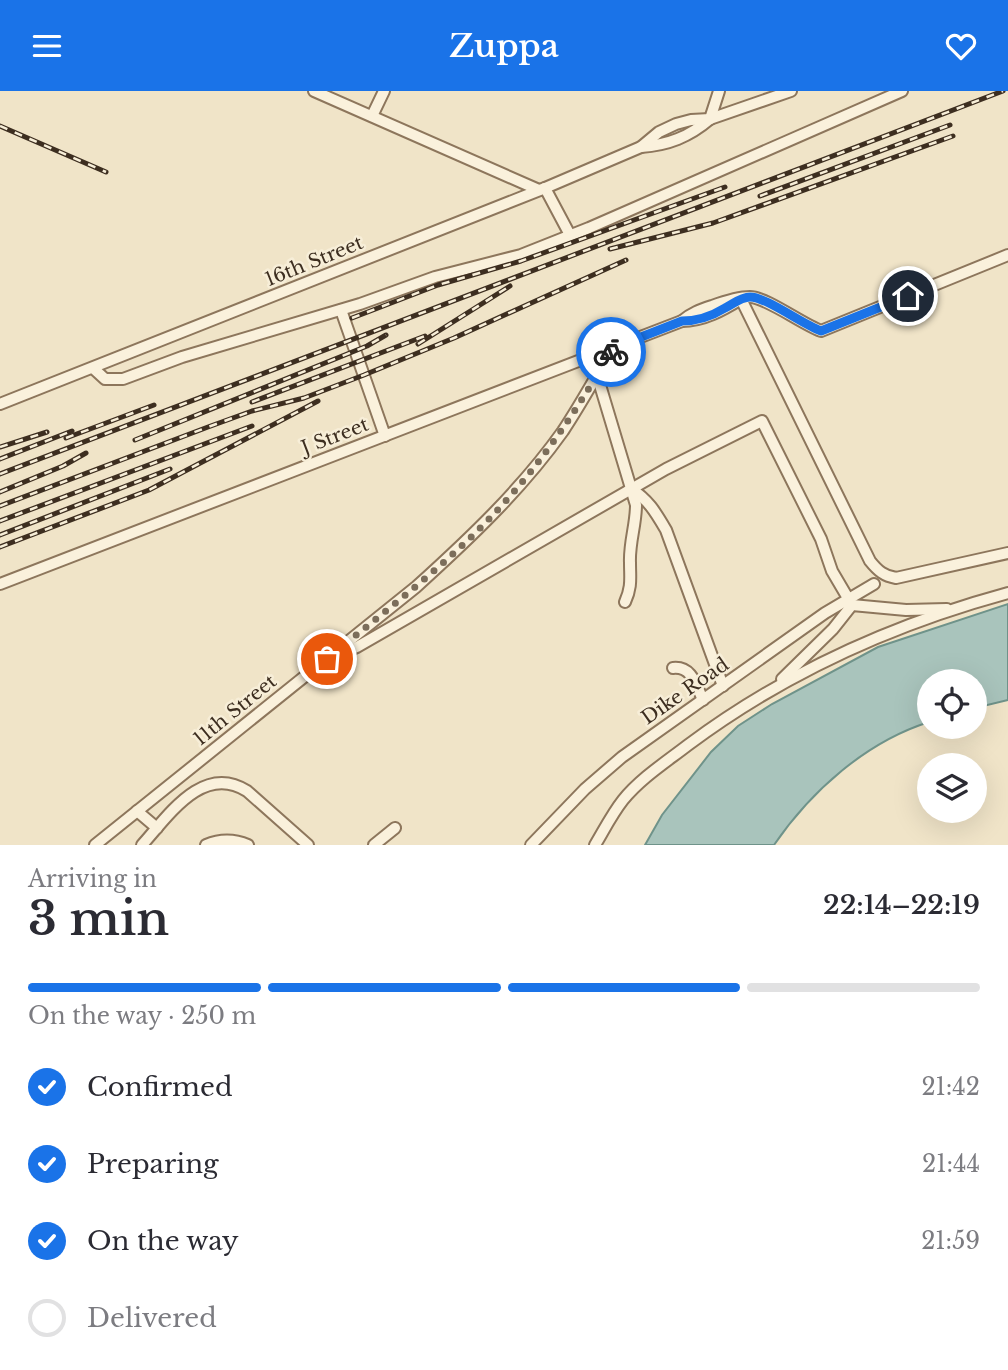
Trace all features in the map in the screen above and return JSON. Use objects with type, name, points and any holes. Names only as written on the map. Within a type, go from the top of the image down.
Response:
[{"type":"lane","points":[[314,91],[542,189],[570,235]]},
{"type":"lane","points":[[372,116],[384,91]]},
{"type":"lane","points":[[710,119],[719,91]]},
{"type":"lane","name":"16th Street","points":[[0,404],[542,189],[640,147],[683,138],[710,119],[791,91]]},
{"type":"lane","points":[[93,367],[105,379],[123,379],[182,357],[341,310],[435,277],[521,255],[902,91]]},
{"type":"lane","points":[[1008,254],[821,331],[762,300],[751,297],[741,299],[870,561],[877,569],[885,576],[896,578],[1008,553]]},
{"type":"lane","name":"J Street","points":[[0,584],[682,321],[703,318],[741,299]]},
{"type":"lane","points":[[341,310],[385,436]]},
{"type":"lane","name":"11th Street","points":[[95,845],[416,587],[502,505],[563,431],[613,348]]},
{"type":"lane","points":[[597,375],[636,505],[636,524],[629,561],[630,591],[625,602]]},
{"type":"lane","points":[[327,659],[357,647],[631,489],[762,421],[821,539],[832,571],[850,602],[845,616],[804,659],[769,690]]},
{"type":"lane","points":[[631,489],[643,496],[656,511],[666,530],[723,686]]},
{"type":"lane","name":"Dike Road","points":[[531,845],[585,789],[622,757],[874,584]]},
{"type":"lane","points":[[595,845],[622,801],[638,784],[695,740],[769,690],[831,659],[950,610],[1008,593]]},
{"type":"lane","points":[[850,602],[906,610],[950,610]]},
{"type":"lane","points":[[673,668],[682,667],[689,672],[703,700]]},
{"type":"lane","points":[[142,845],[194,792],[210,783],[224,781],[247,791],[308,845]]},
{"type":"lane","points":[[137,811],[157,828]]},
{"type":"lane","points":[[374,845],[395,828]]},
{"type":"lane","points":[[542,832],[548,844]]},
{"type":"lane","points":[[206,845],[218,840],[240,841],[248,845]]},
{"type":"water","points":[[1008,604],[1008,700],[987,705],[987,669],[917,669],[917,727],[883,742],[842,771],[805,806],[774,845],[645,845],[662,815],[711,752],[738,726],[772,704],[878,647]]},
{"type":"railway","points":[[0,474],[1003,91]]},
{"type":"railway","points":[[760,196],[950,125]]},
{"type":"railway","points":[[0,126],[106,172]]},
{"type":"railway","points":[[610,249],[713,223],[953,136]]},
{"type":"railway","points":[[352,318],[438,285],[521,261],[725,187]]},
{"type":"railway","points":[[0,506],[252,411],[304,398],[364,375],[454,338],[626,260]]},
{"type":"railway","points":[[418,344],[510,286]]},
{"type":"railway","points":[[135,440],[367,346],[386,335]]},
{"type":"railway","points":[[252,402],[425,336]]},
{"type":"railway","points":[[0,547],[149,490],[318,401]]},
{"type":"railway","points":[[66,438],[154,405]]},
{"type":"railway","points":[[0,521],[252,426]]},
{"type":"railway","points":[[0,459],[72,431]]},
{"type":"railway","points":[[0,447],[47,432]]},
{"type":"railway","points":[[0,492],[63,466],[86,453]]},
{"type":"railway","points":[[0,535],[170,469]]},
{"type":"way so far","points":[[327,659],[416,587],[502,505],[563,431],[611,352]]},
{"type":"route","points":[[611,352],[613,348],[682,321],[694,321],[751,297],[762,300],[821,331],[908,296]]}]
